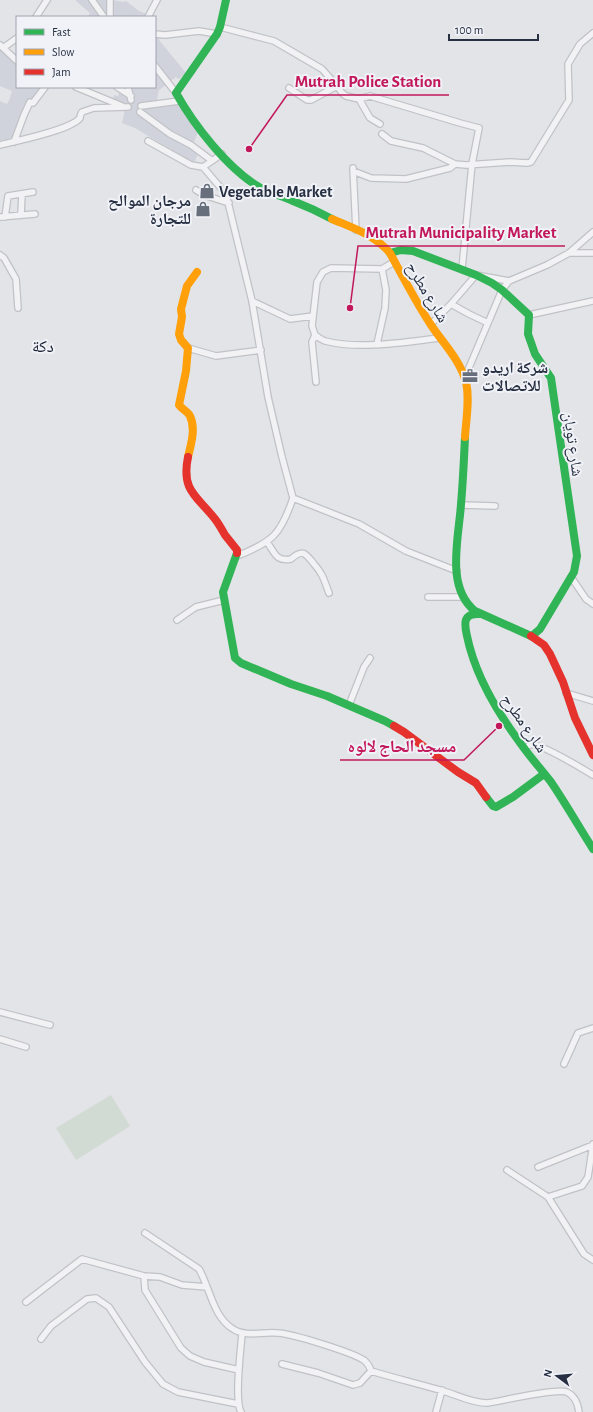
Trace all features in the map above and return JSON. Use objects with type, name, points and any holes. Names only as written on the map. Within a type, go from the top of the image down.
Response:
[{"type":"main road","points":[[176,93],[218,31],[226,0]]},
{"type":"main road","name":"شارع مطرح","points":[[176,93],[200,130],[239,171],[257,186],[302,204],[379,241],[390,253],[431,324],[461,368],[465,378],[467,392],[461,505],[456,557],[457,571],[463,597]]},
{"type":"main road","points":[[390,253],[397,250],[409,250],[462,269],[492,282],[529,315]]},
{"type":"main road","points":[[197,272],[187,286],[181,309],[182,320],[179,334],[181,340],[188,348],[186,371],[179,402],[181,408],[191,417],[192,424],[192,435],[185,471],[187,481],[193,495],[217,520],[225,535],[234,545],[237,556],[223,592],[235,658],[240,663],[291,684],[327,696],[385,721],[404,732],[458,772],[476,783],[493,806],[499,806],[544,774]]},
{"type":"main road","name":"شارع تويان","points":[[529,315],[528,334],[535,354],[550,378],[577,556],[574,572],[540,629],[532,636]]},
{"type":"main road","points":[[463,597],[471,608],[481,614],[532,636],[544,645],[550,654],[575,718],[593,755]]},
{"type":"main road","name":"شارع مطرح","points":[[481,614],[469,615],[465,621],[465,628],[473,656],[485,687],[524,748],[544,774],[593,849]]},
{"type":"street","points":[[37,16],[47,0]]},
{"type":"street","points":[[92,0],[103,16]]},
{"type":"street","points":[[149,16],[157,0]]},
{"type":"street","points":[[109,1],[110,16]]},
{"type":"street","points":[[156,34],[165,35],[199,31],[218,31],[274,41],[322,69],[346,96],[359,99],[370,96],[479,128],[472,164],[462,269]]},
{"type":"street","points":[[382,134],[391,141],[423,148],[455,164],[510,162],[527,163],[533,160],[570,100],[568,64],[580,44],[593,34]]},
{"type":"street","points":[[16,39],[2,47],[16,60]]},
{"type":"street","points":[[156,67],[176,93]]},
{"type":"street","points":[[290,88],[307,100],[311,100],[337,86]]},
{"type":"street","points":[[14,142],[30,102],[33,103],[44,88]]},
{"type":"street","points":[[0,145],[70,125],[80,118],[82,112],[94,108],[126,107],[78,88]]},
{"type":"street","points":[[118,88],[131,98],[128,88]]},
{"type":"street","points":[[359,99],[370,118],[380,124]]},
{"type":"street","points":[[180,101],[140,109],[170,134],[191,145],[212,160]]},
{"type":"street","points":[[148,141],[191,165],[203,167],[226,194],[252,301],[268,397],[293,498],[285,520],[267,542],[255,549],[237,556]]},
{"type":"street","points":[[203,167],[222,154]]},
{"type":"street","points":[[356,230],[353,170],[371,178],[406,179],[450,168],[455,164]]},
{"type":"street","points":[[196,190],[204,195],[229,203]]},
{"type":"street","points":[[33,192],[8,196],[3,217],[21,214],[35,214]]},
{"type":"street","points":[[21,214],[22,194]]},
{"type":"street","points":[[465,378],[502,290],[509,281],[547,265],[569,253],[593,232]]},
{"type":"street","points":[[569,253],[593,253]]},
{"type":"street","points":[[0,254],[4,258],[16,279],[18,308]]},
{"type":"street","points":[[394,262],[382,269],[331,268],[323,272],[317,282],[312,326],[315,335],[324,341],[353,345],[440,338]]},
{"type":"street","points":[[377,344],[385,308],[386,290],[382,269]]},
{"type":"street","points":[[431,324],[452,304],[476,275],[509,281]]},
{"type":"street","points":[[252,301],[290,319],[314,316]]},
{"type":"street","points":[[529,315],[593,301]]},
{"type":"street","points":[[452,304],[488,323]]},
{"type":"street","points":[[315,335],[312,342],[316,382]]},
{"type":"street","points":[[188,348],[216,356],[261,350]]},
{"type":"street","points":[[293,498],[359,524],[406,551],[457,571]]},
{"type":"street","points":[[461,505],[495,506]]},
{"type":"street","points":[[267,542],[281,560],[292,559],[296,554],[307,554],[321,572],[329,593]]},
{"type":"street","points":[[571,577],[586,599],[593,604]]},
{"type":"street","points":[[428,597],[463,597]]},
{"type":"street","points":[[177,620],[196,607],[224,600]]},
{"type":"street","points":[[349,705],[364,667],[370,658]]},
{"type":"street","points":[[566,694],[593,701]]},
{"type":"street","points":[[524,748],[534,744],[593,775]]},
{"type":"street","points":[[0,1012],[50,1025]]},
{"type":"street","points":[[564,1064],[578,1033],[593,1028]]},
{"type":"street","points":[[0,1038],[26,1047]]},
{"type":"street","points":[[538,1167],[593,1144]]},
{"type":"street","points":[[548,1197],[582,1186],[588,1177],[593,1144]]},
{"type":"street","points":[[507,1170],[548,1197],[584,1254],[593,1260]]},
{"type":"street","points":[[145,1234],[199,1269],[218,1313],[233,1329],[242,1333],[250,1334],[277,1332],[296,1337],[353,1355],[365,1361],[370,1367],[370,1371]]},
{"type":"street","points":[[26,1302],[82,1258],[144,1276],[160,1277],[174,1283],[188,1286],[207,1287]]},
{"type":"street","points":[[144,1276],[146,1290],[181,1348],[190,1356],[204,1362],[239,1370]]},
{"type":"street","points":[[41,1339],[51,1326],[87,1299],[96,1298],[108,1307],[145,1362],[163,1384],[178,1392],[238,1404]]},
{"type":"street","points":[[241,1412],[238,1404],[242,1333]]},
{"type":"street","points":[[282,1364],[318,1373],[353,1385],[360,1384],[370,1371]]},
{"type":"street","points":[[370,1371],[442,1390],[480,1403],[560,1391],[566,1392],[573,1396],[577,1402],[580,1412]]},
{"type":"street","points":[[436,1412],[442,1390]]},
{"type":"shaded area","points":[[107,0],[109,5],[113,0],[123,2],[126,1],[139,11],[151,16],[88,16],[90,13],[76,1]]},
{"type":"shaded area","points":[[156,35],[160,35],[159,40],[186,73],[179,79],[176,77],[159,90],[157,99],[159,102],[176,100],[198,132],[192,147],[199,152],[194,163],[135,128],[122,123],[126,105],[113,101],[114,95],[118,96],[120,90],[117,88],[156,88]]},
{"type":"shaded area","points":[[0,45],[16,60],[16,88],[44,88],[30,103],[13,142],[0,144],[0,101],[7,104],[12,91],[0,86]]},
{"type":"shaded area","points":[[111,1095],[130,1126],[76,1160],[56,1128]]},
{"type":"traffic: fast","points":[[226,0],[217,34],[176,93],[192,119],[212,145],[247,179],[263,189],[308,207],[332,219]]},
{"type":"traffic: fast","points":[[390,253],[401,250],[413,251],[476,275],[502,290],[529,315],[528,334],[535,354],[551,378],[577,556],[574,572],[540,629],[532,636]]},
{"type":"traffic: fast","points":[[465,437],[456,561],[460,589],[466,601],[475,611],[531,636]]},
{"type":"traffic: fast","points":[[237,553],[223,592],[235,658],[241,663],[291,684],[327,696],[394,726]]},
{"type":"traffic: fast","points":[[480,614],[470,615],[466,620],[465,627],[475,665],[481,679],[495,706],[524,749],[551,782],[593,849]]},
{"type":"traffic: fast","points":[[486,797],[493,806],[496,807],[513,797],[544,774]]},
{"type":"traffic: slow","points":[[332,219],[356,229],[378,241],[390,253],[425,316],[460,366],[466,382],[468,402],[465,437]]},
{"type":"traffic: slow","points":[[188,457],[193,426],[189,415],[179,405],[186,371],[188,348],[181,340],[179,334],[182,317],[181,309],[187,286],[197,272]]},
{"type":"traffic: jam","points":[[188,457],[186,468],[187,478],[192,492],[216,521],[237,550],[237,553]]},
{"type":"traffic: jam","points":[[531,636],[544,645],[550,654],[563,682],[575,718],[593,755]]},
{"type":"traffic: jam","points":[[394,726],[458,772],[476,783],[486,797]]},
{"type":"place","name":"Mutrah Police Station","points":[[249,149]]},
{"type":"place","name":"Vegetable Market","points":[[207,191]]},
{"type":"place","name":"مرجان الموالح للتجارة","points":[[203,209]]},
{"type":"place","name":"Mutrah Municipality Market","points":[[350,308]]},
{"type":"place","name":"شركة اريدو للاتصالات","points":[[470,376]]},
{"type":"place","name":"مسجد الحاج لالوه","points":[[499,726]]},
{"type":"district","name":"دكة","points":[[43,346]]}]
